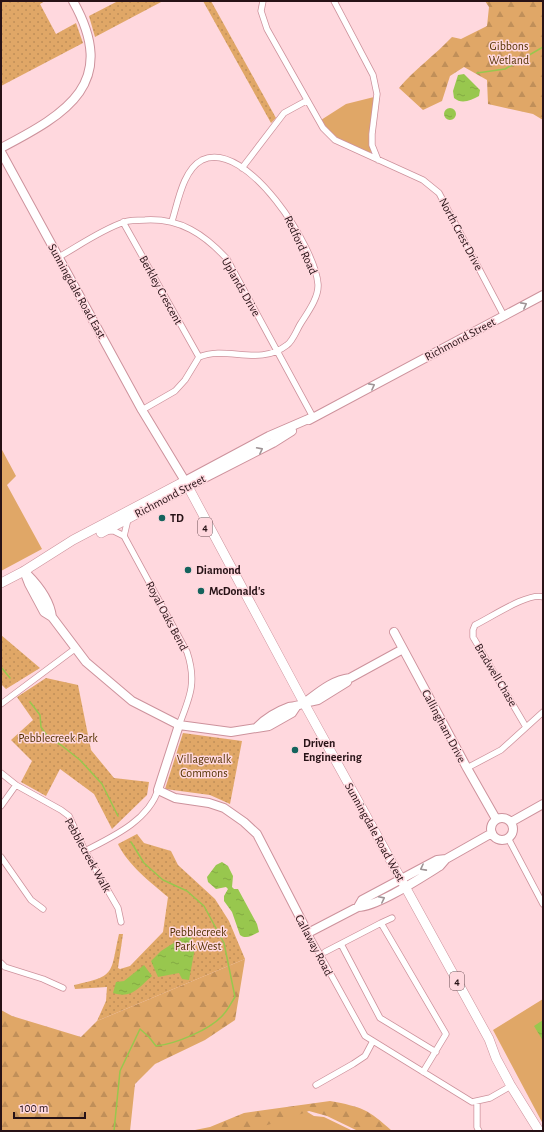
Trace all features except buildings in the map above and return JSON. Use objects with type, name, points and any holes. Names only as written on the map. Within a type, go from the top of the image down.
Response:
[{"type":"main road","name":"Richmond Street","points":[[1,583],[128,518],[184,485]]},
{"type":"main road","name":"Richmond Street","points":[[24,571],[74,540],[184,485]]},
{"type":"main road","name":"Sunningdale Road West","points":[[184,485],[256,614],[300,705],[403,883],[494,1050],[496,1058],[511,1086],[539,1131]]},
{"type":"main road","name":"Sunningdale Road West","points":[[494,1050],[500,1056],[528,1106],[529,1114]]},
{"type":"street","points":[[1,148],[58,115],[74,101],[85,82],[91,54],[90,41],[87,29],[72,1]]},
{"type":"street","name":"North Crest Drive","points":[[263,1],[261,11],[267,29],[306,101],[323,128],[335,140],[423,180],[439,193],[504,316]]},
{"type":"street","points":[[334,1],[373,76],[377,94],[372,145],[378,160]]},
{"type":"street","points":[[242,168],[284,113],[306,101]]},
{"type":"street","name":"Sunningdale Road East","points":[[1,152],[184,485]]},
{"type":"street","name":"Redford Road","points":[[172,221],[184,183],[191,170],[201,161],[213,157],[223,159],[242,168],[260,182],[286,211],[316,270],[318,286],[313,303],[289,344],[267,356],[209,354],[199,357]]},
{"type":"street","name":"Uplands Drive","points":[[59,257],[123,222],[157,219],[172,221],[198,233],[214,245],[227,259],[313,417]]},
{"type":"street","name":"Berkley Crescent","points":[[123,222],[199,357]]},
{"type":"street","name":"Richmond Street","points":[[184,485],[273,443],[313,417],[543,296]]},
{"type":"street","points":[[142,410],[175,391],[185,380],[199,357]]},
{"type":"street","points":[[103,531],[114,531],[124,536],[124,528],[128,518]]},
{"type":"street","name":"Royal Oaks Bend","points":[[85,851],[136,821],[154,800],[179,725],[192,692],[190,661],[187,652],[124,536]]},
{"type":"street","points":[[24,571],[34,581],[51,608],[52,617],[86,662],[132,701],[179,725],[231,732],[257,727],[264,720],[289,707],[318,700],[346,683],[350,678],[403,649]]},
{"type":"street","name":"Bradwell Chase","points":[[526,727],[473,637],[473,630],[476,625],[524,599],[540,596],[543,597]]},
{"type":"street","name":"Callingham Drive","points":[[394,632],[496,819]]},
{"type":"street","points":[[1,704],[76,648]]},
{"type":"street","points":[[467,768],[502,750],[543,712]]},
{"type":"street","name":"Pebblecreek Walk","points":[[1,773],[16,785],[69,816],[85,851],[118,908],[121,922]]},
{"type":"street","points":[[1,806],[16,785]]},
{"type":"street","name":"Callaway Road","points":[[158,790],[175,798],[209,803],[224,808],[244,822],[257,834],[308,933],[365,1036],[472,1102],[478,1101]]},
{"type":"street","points":[[511,822],[543,804]]},
{"type":"street","points":[[505,818],[511,822],[513,831],[508,838],[501,840],[492,834],[491,825],[496,819],[505,818]]},
{"type":"street","points":[[308,933],[358,907],[362,900],[403,883],[437,860],[446,859],[492,834]]},
{"type":"street","points":[[508,838],[543,904]]},
{"type":"street","points":[[1,857],[31,900],[43,909]]},
{"type":"street","points":[[325,952],[392,918]]},
{"type":"street","points":[[381,923],[446,1034],[423,1072]]},
{"type":"street","points":[[341,944],[380,1018],[436,1052]]},
{"type":"street","points":[[1,963],[5,967],[43,979],[63,988]]},
{"type":"street","points":[[316,1085],[365,1056],[373,1041]]},
{"type":"street","points":[[479,1131],[477,1127],[478,1101],[490,1098],[511,1086]]},
{"type":"green space","points":[[1,1],[45,1],[40,4],[56,34],[76,23],[83,43],[1,86]]},
{"type":"green space","points":[[118,1],[163,1],[95,37],[89,16]]},
{"type":"green space","points":[[203,1],[211,1],[276,118],[271,123]]},
{"type":"green space","name":"Gibbons Wetland","points":[[485,1],[543,1],[543,120],[533,114],[488,104],[487,80],[464,67],[450,76],[442,101],[423,110],[399,88],[452,37],[461,39],[487,26],[489,7]]},
{"type":"green space","points":[[374,97],[369,135],[372,150],[370,153],[356,149],[342,141],[325,126],[321,120],[346,104]]},
{"type":"green space","points":[[1,448],[16,476],[7,485],[42,549],[1,571]]},
{"type":"green space","points":[[1,635],[40,668],[6,689],[1,684]]},
{"type":"green space","name":"Pebblecreek Park","points":[[46,678],[78,685],[91,750],[114,778],[149,782],[147,795],[112,829],[94,794],[60,769],[46,796],[21,782],[32,761],[11,740],[33,720],[17,697]]},
{"type":"green space","name":"Villagewalk Commons","points":[[183,733],[242,741],[230,804],[210,795],[165,789]]},
{"type":"green space","name":"Pebblecreek Park West","points":[[137,834],[144,843],[171,851],[178,865],[215,899],[229,921],[245,959],[97,1021],[106,1001],[107,987],[75,989],[74,985],[98,979],[109,971],[112,965],[119,934],[123,934],[118,968],[120,969],[130,966],[163,932],[168,897],[133,866],[122,852],[118,844]]},
{"type":"green space","points":[[245,959],[235,1020],[205,1040],[155,1064],[135,1084],[130,1131],[1,1131],[1,1010],[12,1016],[81,1037],[97,1021]]},
{"type":"green space","points":[[543,999],[543,1124],[493,1030]]},
{"type":"green space","points":[[330,1101],[350,1105],[364,1110],[377,1118],[392,1131],[358,1131],[327,1116],[309,1111],[282,1121],[245,1131],[190,1131],[210,1127],[244,1113]]},
{"type":"green space","points":[[299,1107],[314,1116],[324,1117],[353,1131],[210,1131]]},
{"type":"water","points":[[464,74],[480,90],[479,96],[470,100],[460,101],[454,98],[453,91],[458,75]]},
{"type":"water","points":[[448,108],[452,108],[456,114],[452,120],[448,120],[444,116],[444,112]]},
{"type":"water","points":[[222,862],[228,866],[233,876],[232,887],[234,889],[238,889],[257,924],[259,932],[245,937],[240,935],[232,912],[224,901],[224,896],[228,889],[226,887],[216,889],[208,882],[207,877],[216,865]]},
{"type":"water","points":[[183,937],[191,937],[195,948],[189,980],[182,979],[179,973],[158,977],[151,961],[161,951]]},
{"type":"water","points":[[144,965],[152,976],[143,985],[125,995],[113,993],[116,982],[124,981]]},
{"type":"water","points":[[543,1020],[543,1041],[534,1026]]},
{"type":"waterway","points":[[477,73],[505,69],[543,47]]},
{"type":"waterway","points":[[1,667],[10,678]]},
{"type":"waterway","points":[[30,702],[40,715],[41,727],[48,737],[80,760],[102,784],[118,816]]},
{"type":"waterway","points":[[114,1131],[120,1071],[140,1029],[156,1046],[182,1039],[201,1031],[217,1021],[235,997],[224,943],[204,906],[187,891],[163,880],[144,863],[131,842]]},
{"type":"place","name":"TD","points":[[162,518]]},
{"type":"place","name":"Diamond","points":[[188,570]]},
{"type":"place","name":"McDonald's","points":[[201,591]]},
{"type":"place","name":"Driven Engineering","points":[[295,750]]}]
